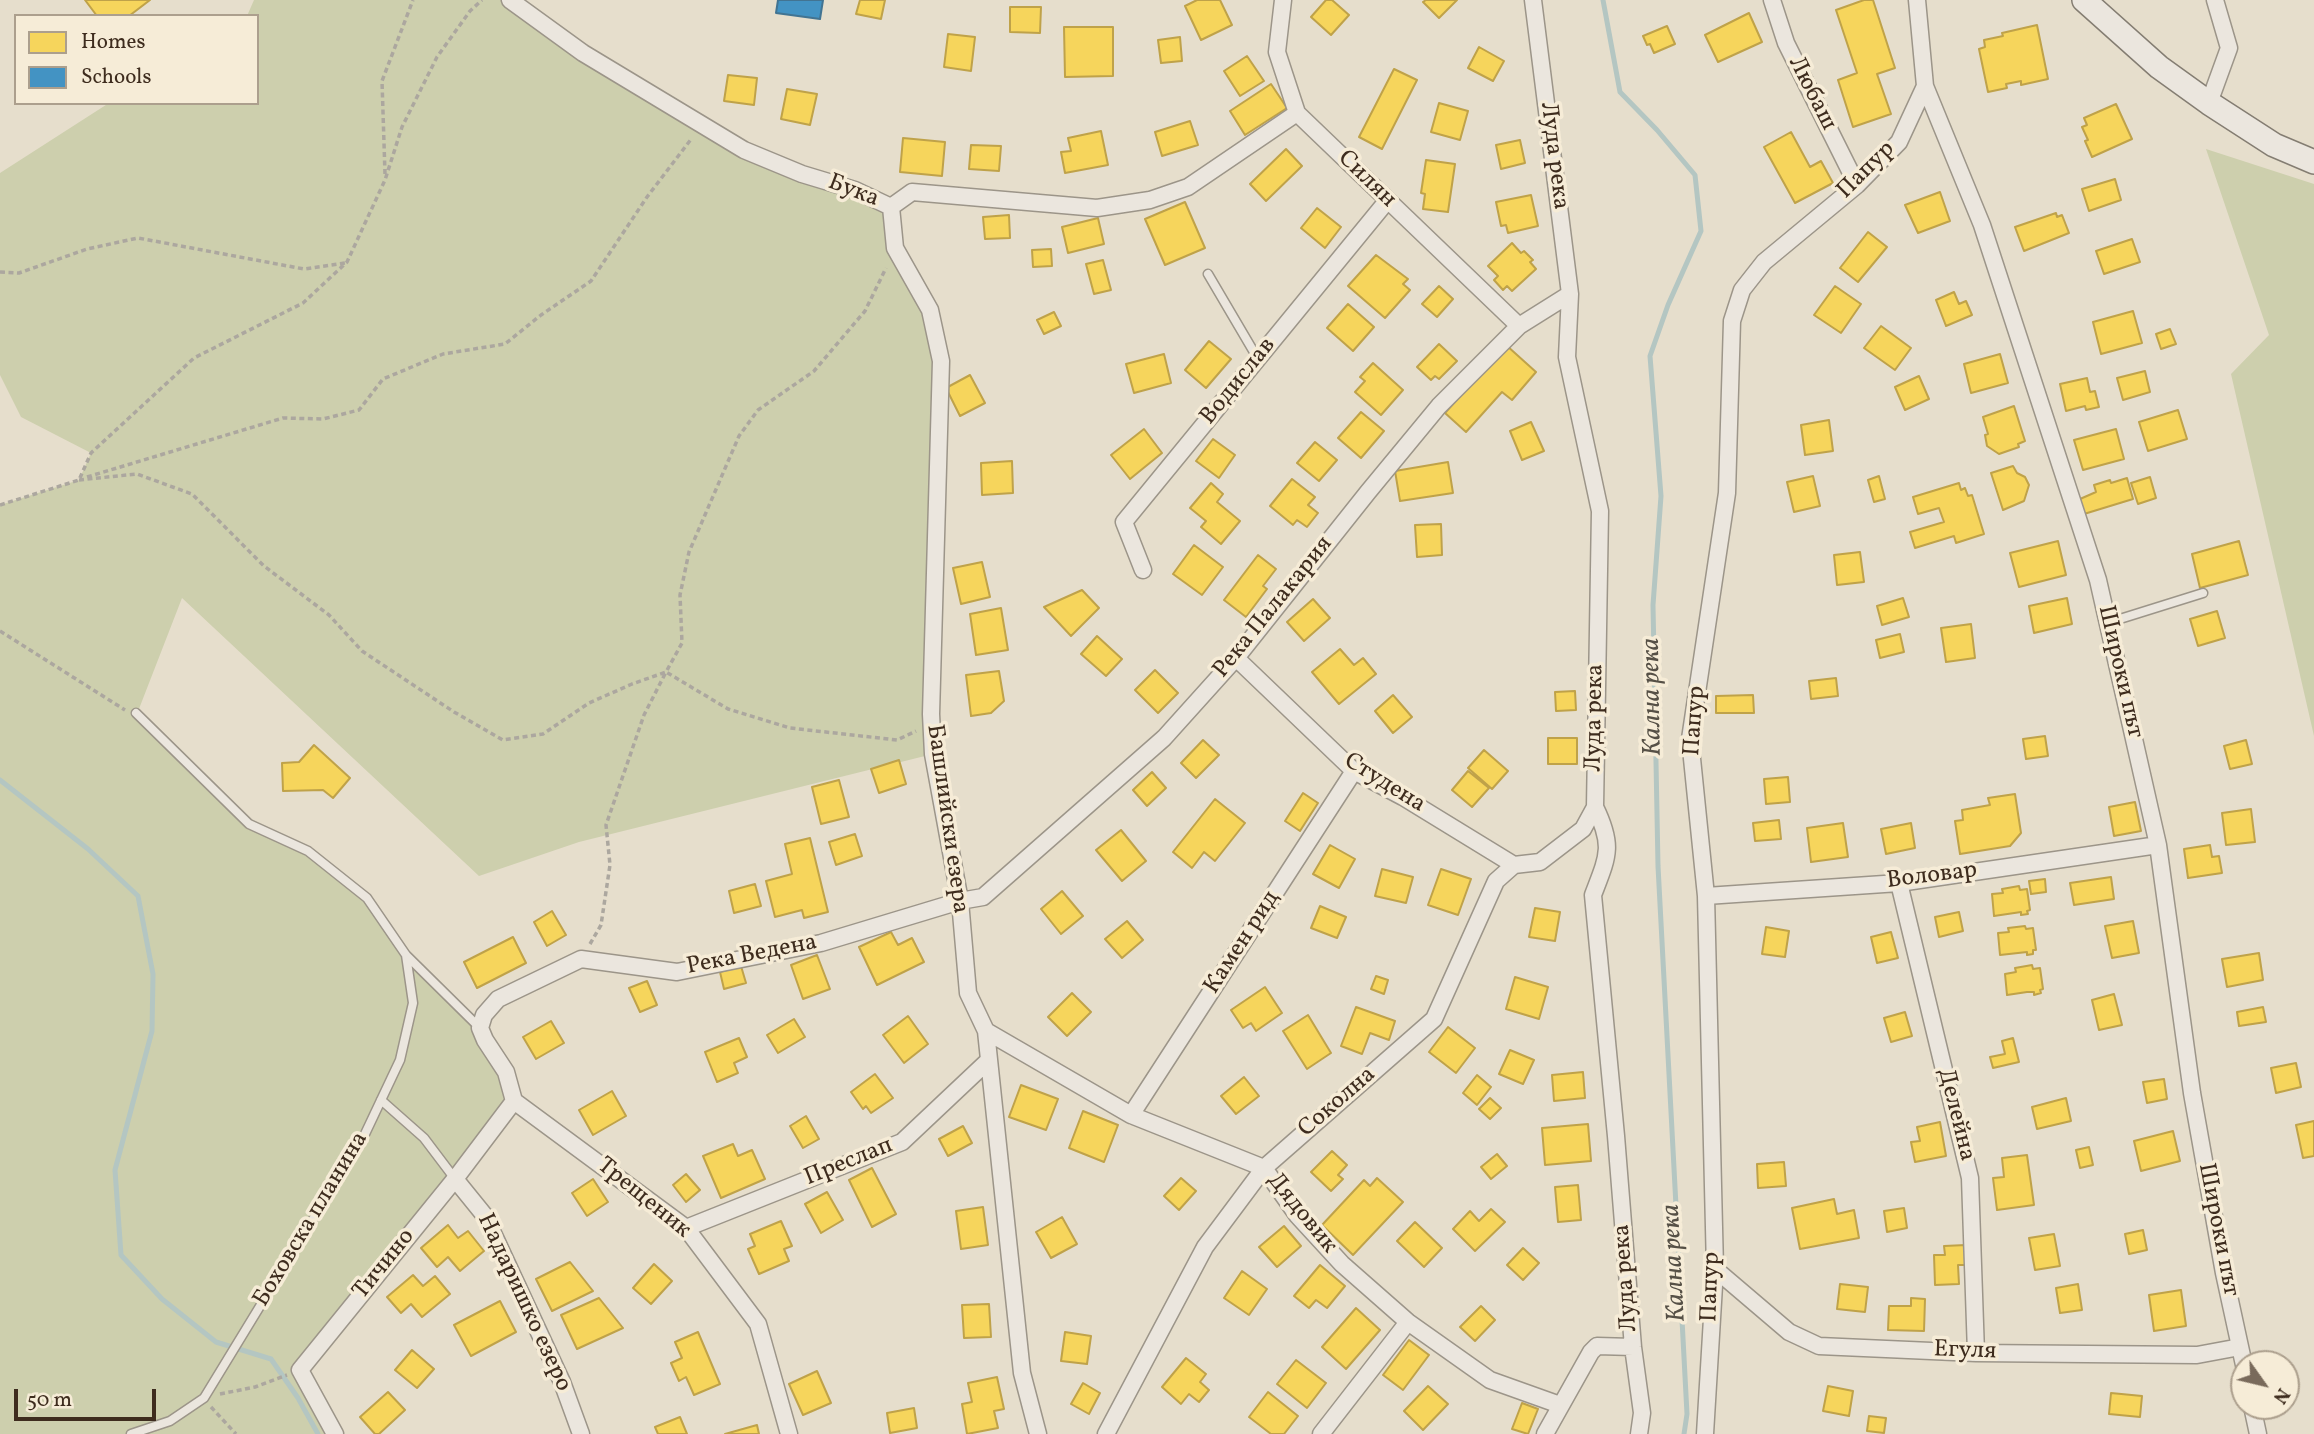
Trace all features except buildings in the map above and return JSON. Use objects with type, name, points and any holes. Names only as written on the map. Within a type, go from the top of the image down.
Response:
[{"type":"street","name":"Бука","points":[[510,0],[583,53],[744,150],[802,174],[855,190],[891,207],[912,191],[1097,208],[1150,200],[1188,187],[1297,113]]},
{"type":"street","name":"Силян","points":[[1283,0],[1277,52],[1297,113],[1519,326]]},
{"type":"street","name":"Луда река","points":[[1533,0],[1570,294],[1567,357],[1600,512],[1595,807],[1607,832],[1606,861],[1593,895],[1633,1347],[1642,1413],[1639,1434]]},
{"type":"street","name":"Любаш","points":[[1772,0],[1786,43],[1857,186]]},
{"type":"street","name":"Широки път","points":[[1917,0],[1926,86],[1982,225],[2098,580],[2158,845],[2192,1093],[2241,1350]]},
{"type":"street","points":[[2084,0],[2160,67],[2209,103],[2274,145],[2314,163]]},
{"type":"street","points":[[2209,103],[2229,48],[2215,0]]},
{"type":"street","name":"Папур","points":[[1705,1434],[1715,1269],[1706,896],[1690,739],[1727,493],[1732,321],[1742,290],[1764,262],[1857,186],[1899,142],[1926,86]]},
{"type":"street","name":"Водислав","points":[[1143,570],[1124,522],[1387,201]]},
{"type":"street","name":"Башлийски езера","points":[[891,207],[895,248],[930,310],[941,361],[931,714],[933,754],[960,901],[968,993],[986,1031],[1023,1373],[1038,1434]]},
{"type":"street","name":"Река Палакария","points":[[960,901],[982,897],[1164,738],[1236,658],[1439,406],[1519,326],[1570,294]]},
{"type":"street","name":"Студена","points":[[1236,658],[1354,771],[1403,797],[1514,865]]},
{"type":"street","name":"Камен рид","points":[[1131,1115],[1354,771]]},
{"type":"street","points":[[1514,865],[1540,862],[1583,829],[1595,807]]},
{"type":"street","name":"Воловар","points":[[1706,896],[1899,883],[2158,845]]},
{"type":"street","name":"Соколна","points":[[1106,1434],[1205,1247],[1264,1168],[1434,1019],[1496,881],[1514,865]]},
{"type":"street","name":"Делейна","points":[[1899,883],[1970,1178],[1976,1353]]},
{"type":"street","name":"Река Ведена","points":[[581,959],[677,972],[821,943],[960,901]]},
{"type":"street","points":[[514,1101],[506,1072],[480,1028],[484,1015],[498,999],[581,959]]},
{"type":"street","name":"Дядовик","points":[[986,1031],[1131,1115],[1264,1168],[1297,1214],[1342,1264],[1408,1322],[1490,1380],[1560,1405]]},
{"type":"street","name":"Преслап","points":[[685,1227],[902,1142],[989,1060]]},
{"type":"street","name":"Тичино","points":[[300,1370],[455,1179],[514,1101]]},
{"type":"street","name":"Трещеник","points":[[514,1101],[685,1227],[758,1324],[789,1434]]},
{"type":"street","name":"Надаришко езеро","points":[[455,1179],[485,1216],[562,1382],[581,1434]]},
{"type":"street","name":"Егуля","points":[[1715,1269],[1789,1332],[1819,1346],[1976,1353],[2197,1355],[2240,1347]]},
{"type":"street","points":[[1321,1434],[1408,1322]]},
{"type":"street","points":[[1545,1434],[1591,1352],[1597,1346],[1633,1347]]},
{"type":"street","points":[[300,1370],[335,1434]]},
{"type":"lane","points":[[1208,274],[1258,359]]},
{"type":"lane","points":[[2108,623],[2203,593]]},
{"type":"lane","points":[[136,713],[248,824],[308,851],[367,898],[406,954],[480,1028]]},
{"type":"lane","name":"Боховска планина","points":[[131,1434],[170,1421],[204,1398],[365,1134],[400,1060],[413,1003],[406,954]]},
{"type":"lane","points":[[382,1100],[424,1138],[455,1179]]},
{"type":"path","points":[[385,180],[382,81],[413,0]]},
{"type":"path","points":[[79,480],[92,453],[194,358],[303,303],[347,262],[385,180],[402,127],[437,57],[482,0]]},
{"type":"path","points":[[0,505],[283,418],[323,419],[359,410],[383,379],[443,354],[505,344],[541,315],[591,281],[646,197],[701,126]]},
{"type":"path","points":[[0,272],[19,273],[87,248],[138,239],[304,269],[347,262]]},
{"type":"path","points":[[581,959],[601,925],[610,865],[606,825],[644,715],[682,643],[680,595],[689,552],[739,436],[758,410],[814,371],[865,311],[895,248]]},
{"type":"path","points":[[79,480],[137,474],[192,494],[264,566],[329,615],[362,651],[454,712],[503,740],[543,734],[589,703],[666,673],[728,709],[790,728],[897,740],[918,731],[931,714]]},
{"type":"path","points":[[0,631],[125,710],[136,713]]},
{"type":"path","points":[[236,1434],[204,1398],[255,1387],[300,1370]]},
{"type":"green space","points":[[254,0],[513,0],[701,126],[891,207],[895,249],[930,310],[941,361],[933,754],[579,842],[479,876],[182,598],[137,714],[249,824],[308,851],[367,898],[406,955],[480,1028],[514,1101],[300,1369],[335,1434],[0,1434],[0,505],[79,480],[91,453],[21,417],[0,375],[0,173],[106,105],[259,105],[259,14],[248,14]]},
{"type":"green space","points":[[2206,149],[2314,184],[2314,736],[2231,374],[2269,335]]},
{"type":"waterway","name":"Кална река","points":[[1603,0],[1620,92],[1695,175],[1701,231],[1668,305],[1650,356],[1661,496],[1653,605],[1658,866],[1687,1414],[1684,1434]]},
{"type":"waterway","points":[[0,780],[88,849],[138,896],[153,974],[152,1031],[115,1170],[121,1255],[162,1299],[216,1342],[271,1359],[298,1398],[318,1434]]}]
